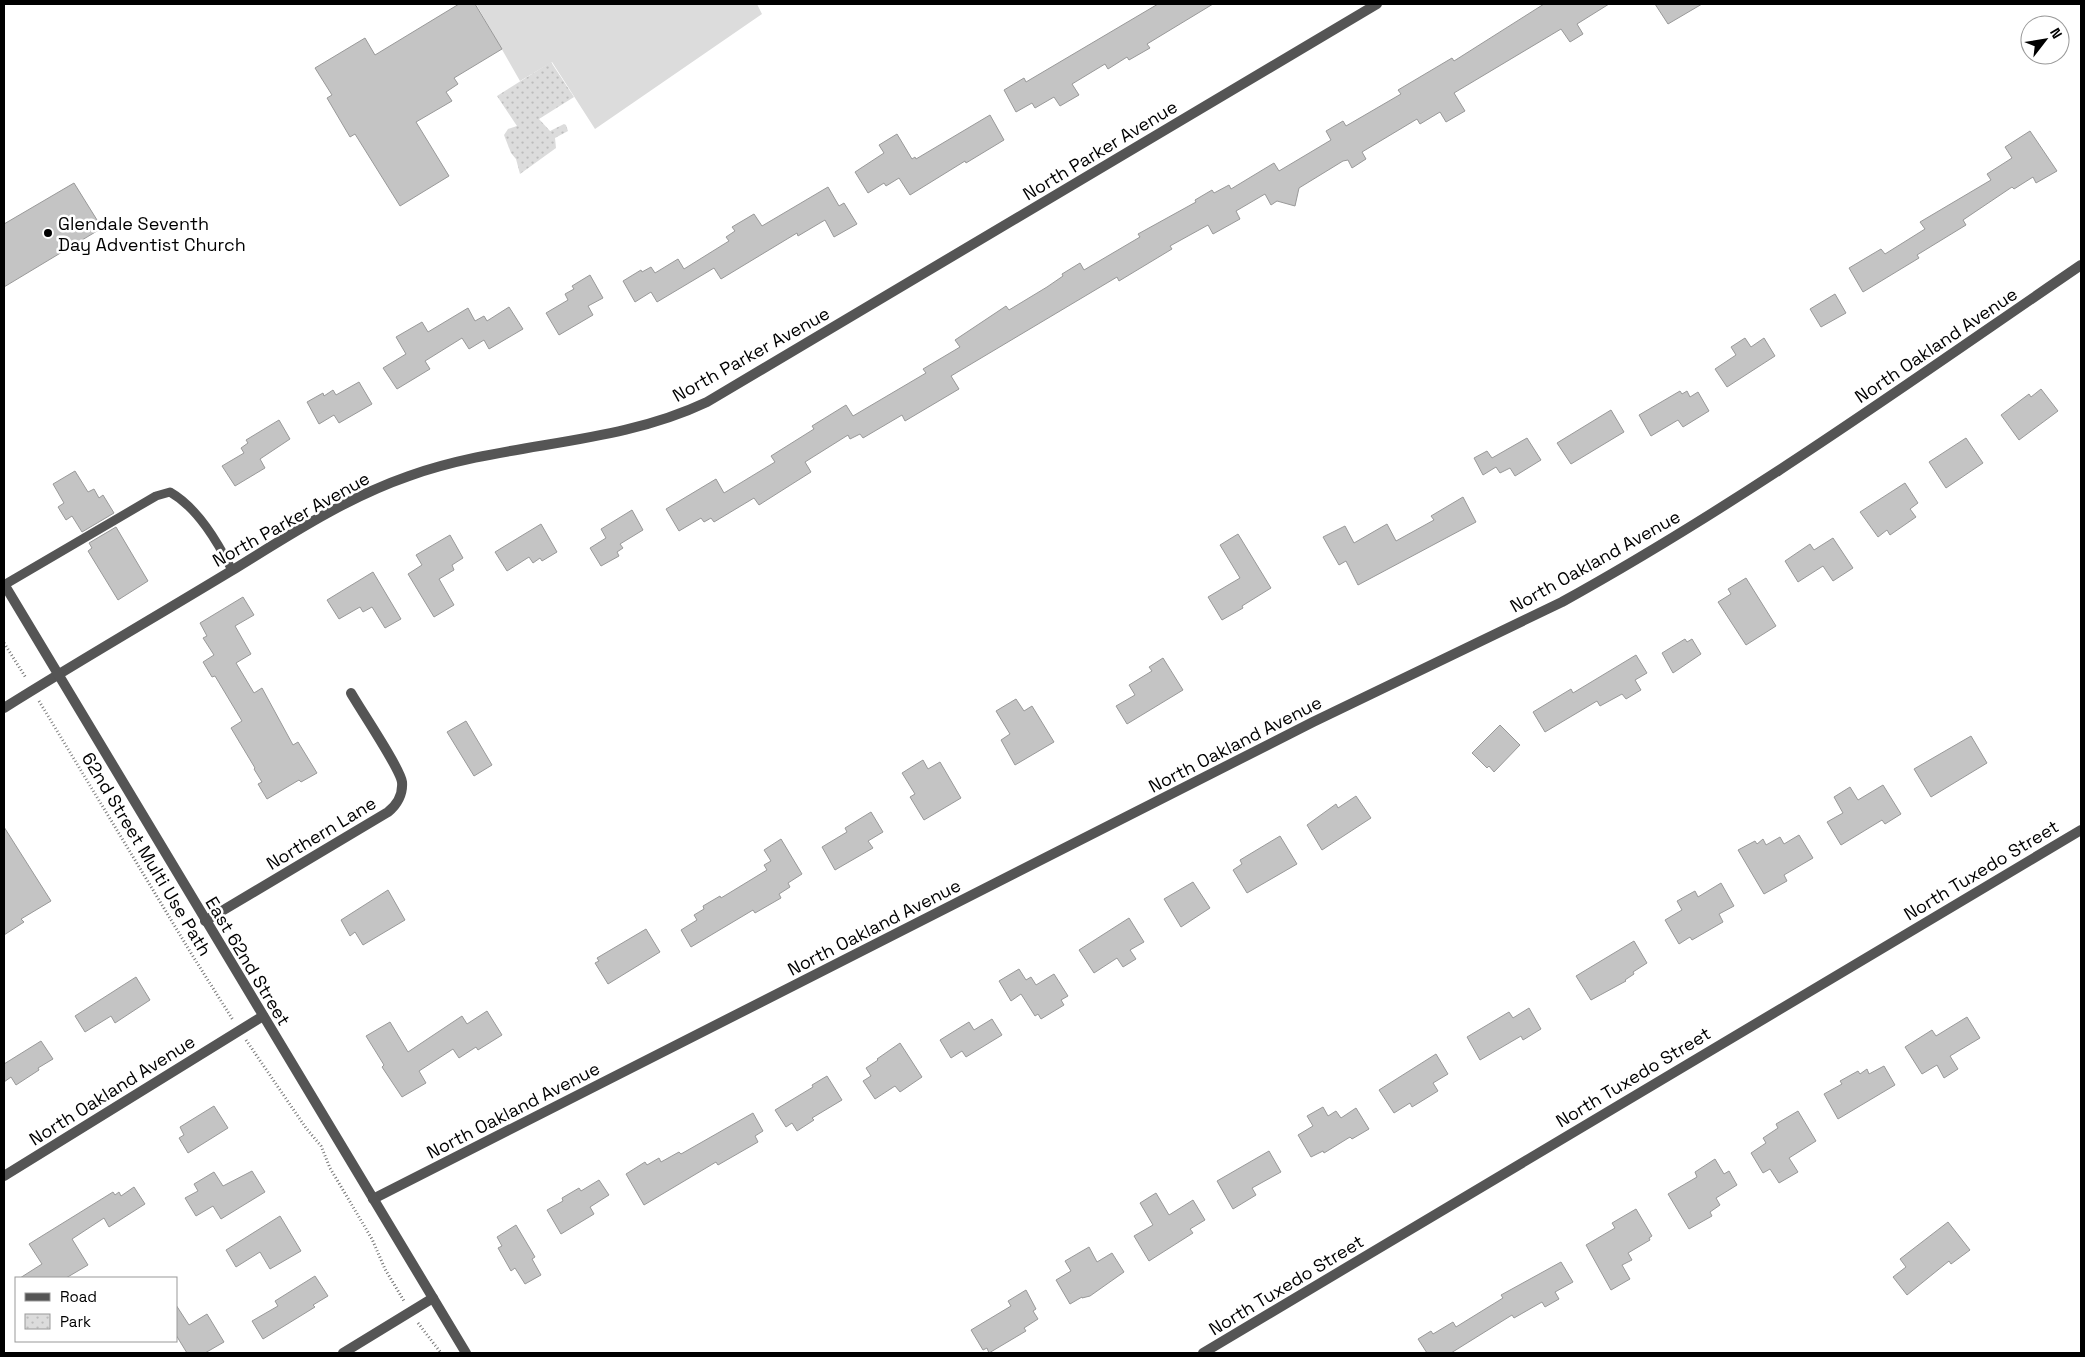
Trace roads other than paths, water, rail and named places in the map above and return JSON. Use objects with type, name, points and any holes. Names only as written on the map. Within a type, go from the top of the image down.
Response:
[{"type":"street","name":"North Parker Avenue","points":[[4,708],[232,570],[334,510],[381,486],[481,456],[634,429],[707,402],[1377,4]]},
{"type":"street","name":"North Oakland Avenue","points":[[373,1199],[1313,722],[1562,602],[1609,576],[1767,478],[2081,265]]},
{"type":"street","name":"East 62nd Street","points":[[4,584],[466,1353]]},
{"type":"street","name":"Northern Lane","points":[[205,921],[388,812],[397,803],[401,796],[400,776],[351,693]]},
{"type":"street","name":"North Tuxedo Street","points":[[1203,1353],[2081,830]]},
{"type":"street","name":"North Oakland Avenue","points":[[4,1176],[263,1016]]},
{"type":"street","points":[[343,1353],[433,1298]]},
{"type":"lane","points":[[4,584],[156,496],[170,492],[182,499],[202,523],[232,570]]},
{"type":"place","name":"Glendale Seventh Day Adventist Church","points":[[48,233]]}]
